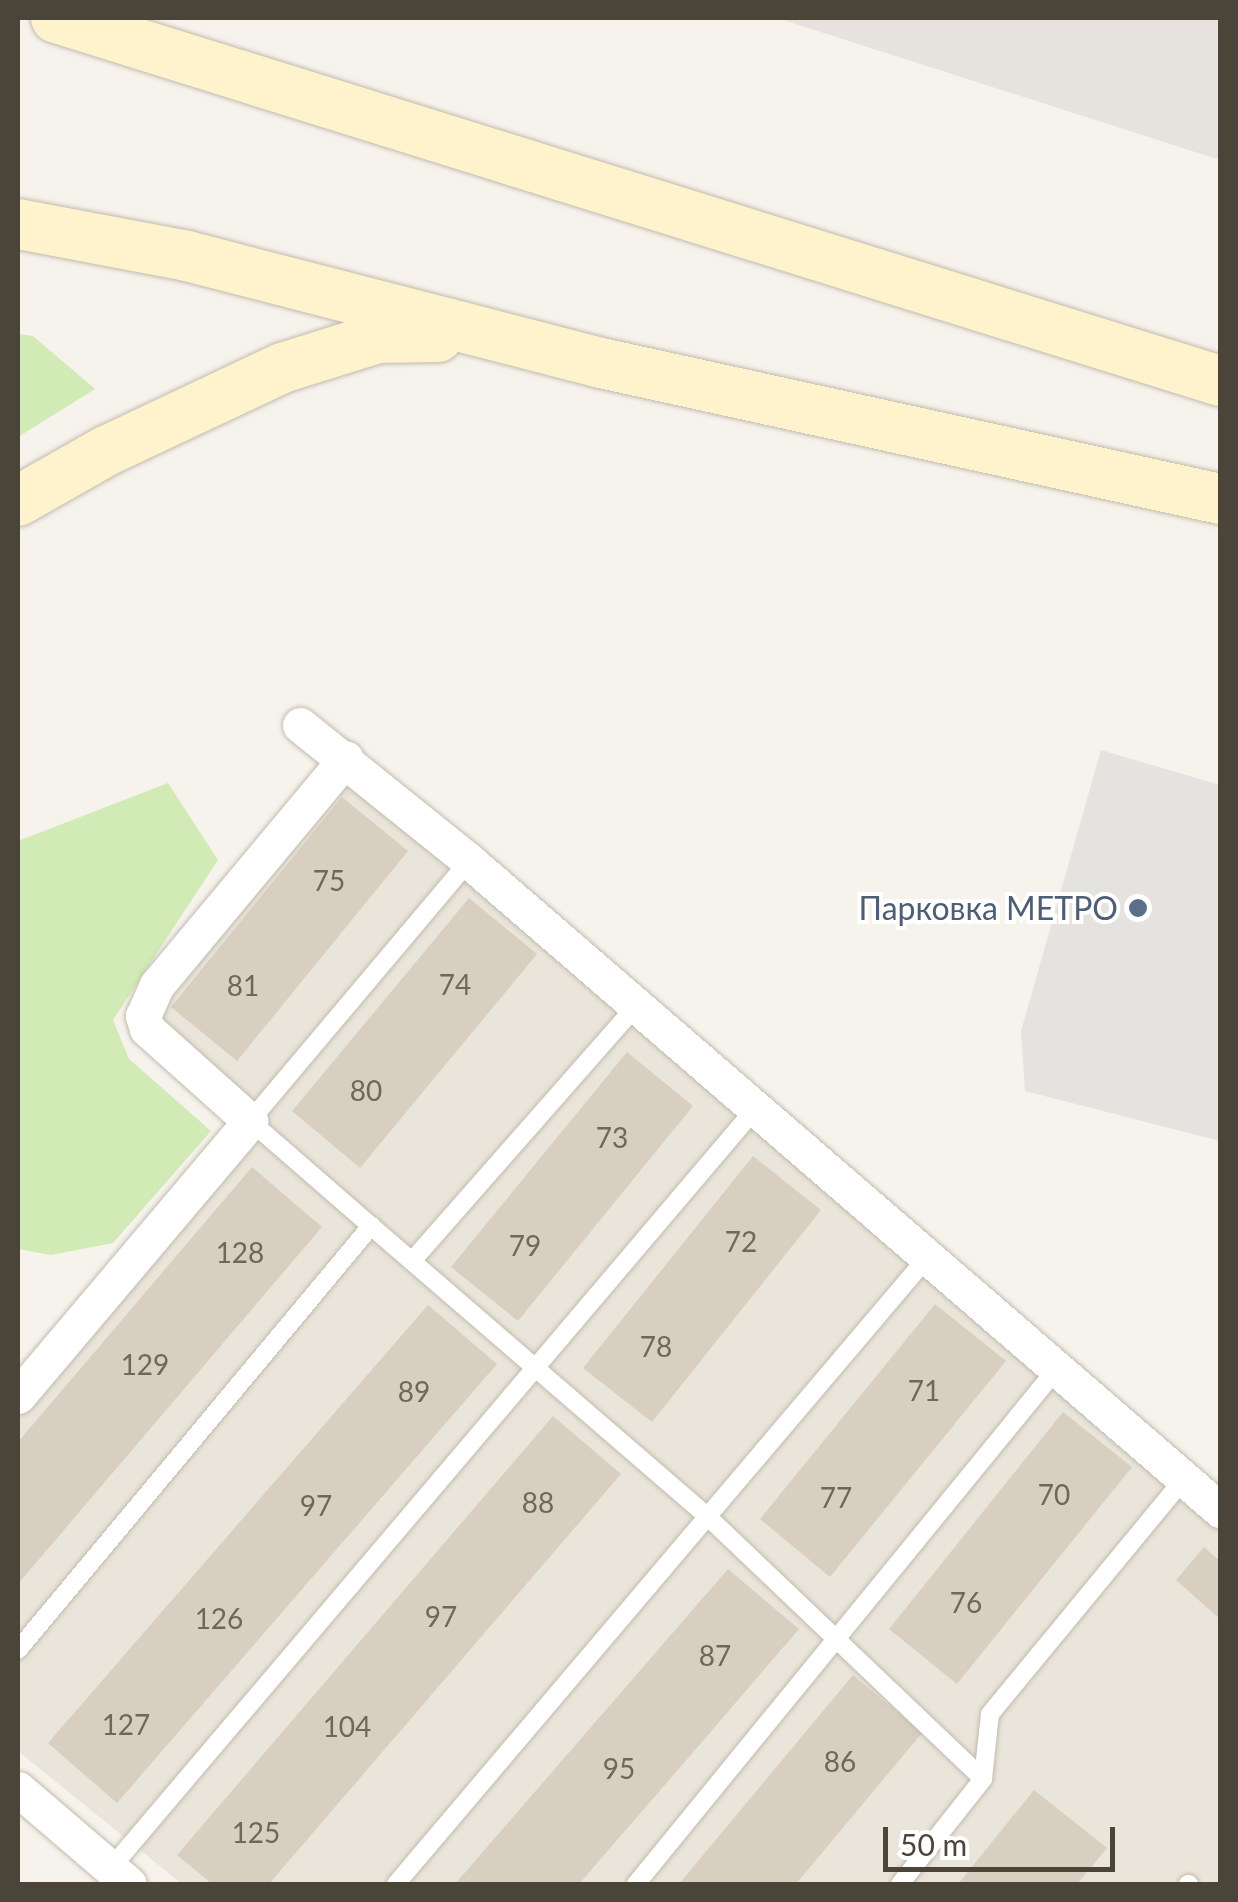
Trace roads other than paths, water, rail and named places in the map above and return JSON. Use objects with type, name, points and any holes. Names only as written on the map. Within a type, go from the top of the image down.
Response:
[{"type":"main road","points":[[56,18],[1220,381]]},
{"type":"main road","points":[[18,224],[187,256],[601,362],[1220,499]]},
{"type":"main road","points":[[18,501],[266,375],[378,338],[431,336],[601,362]]},
{"type":"street","points":[[300,724],[469,861],[925,1260],[1220,1510]]},
{"type":"street","points":[[18,1396],[250,1120],[148,1029],[143,1016],[157,985],[346,758]]},
{"type":"street","points":[[18,1788],[120,1877]]},
{"type":"lane","points":[[469,861],[250,1120],[708,1516],[984,1780]]},
{"type":"lane","points":[[412,1261],[634,1008]]},
{"type":"lane","points":[[120,1877],[535,1368],[755,1109]]},
{"type":"lane","points":[[18,1650],[370,1226]]},
{"type":"lane","points":[[396,1884],[925,1260]]},
{"type":"lane","points":[[636,1884],[1055,1371]]},
{"type":"lane","points":[[900,1884],[984,1780],[990,1714],[1184,1480]]},
{"type":"place","name":"Парковка МЕТРО","points":[[1138,908]]}]
